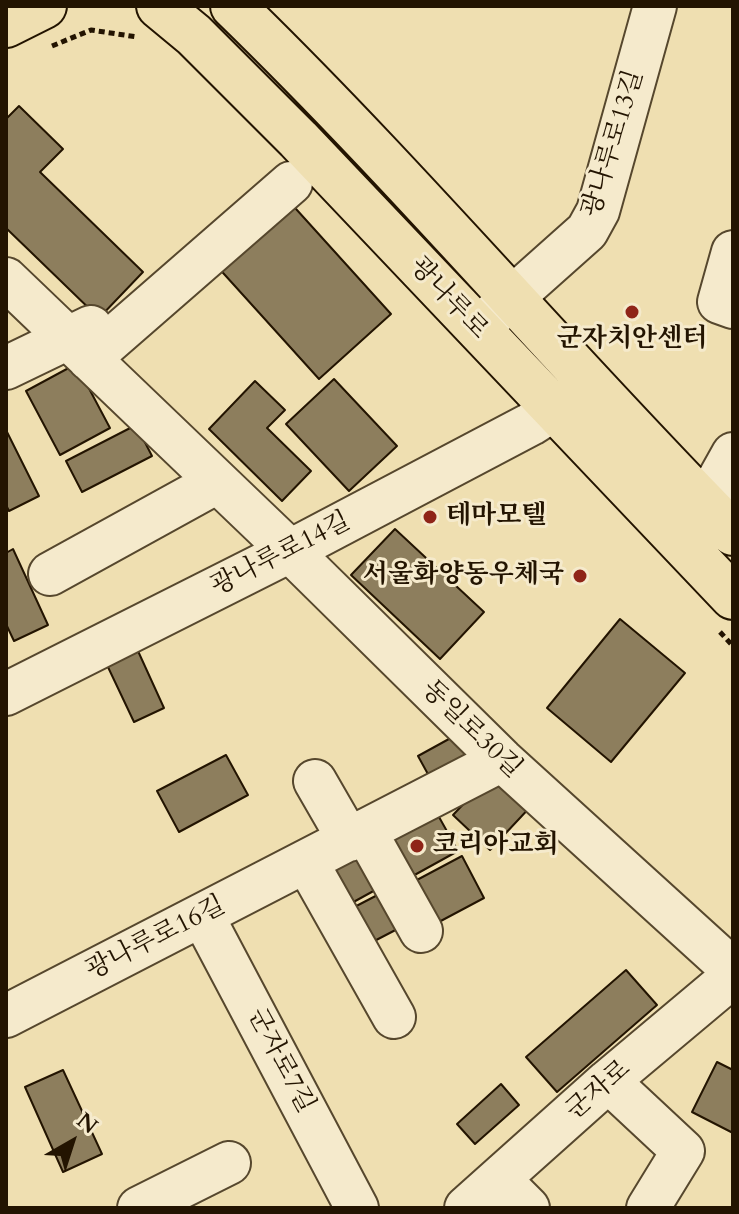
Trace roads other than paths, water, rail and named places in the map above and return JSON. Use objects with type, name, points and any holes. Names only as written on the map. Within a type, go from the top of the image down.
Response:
[{"type":"main road","points":[[6,25],[44,6]]},
{"type":"main road","name":"광나루로","points":[[159,6],[194,35],[298,139],[733,597]]},
{"type":"main road","name":"광나루로","points":[[233,6],[326,97],[719,518]]},
{"type":"street","name":"광나루로13길","points":[[477,330],[587,231],[598,211],[655,6]]},
{"type":"street","points":[[6,368],[77,348],[158,299],[291,183]]},
{"type":"street","points":[[733,252],[719,302],[733,307]]},
{"type":"street","name":"동일로30길","points":[[6,279],[290,551],[502,760],[733,973]]},
{"type":"street","name":"광나루로14길","points":[[6,694],[290,551],[553,410]]},
{"type":"street","points":[[674,537],[719,518],[733,454]]},
{"type":"street","points":[[50,574],[217,482]]},
{"type":"street","name":"광나루로16길","points":[[6,1016],[502,760]]},
{"type":"street","points":[[315,781],[357,835],[421,931]]},
{"type":"street","points":[[306,861],[394,1017]]},
{"type":"street","name":"군자로7길","points":[[202,915],[357,1208]]},
{"type":"street","name":"군자로","points":[[466,1208],[733,973]]},
{"type":"street","points":[[608,1081],[683,1151],[648,1208]]},
{"type":"street","points":[[139,1208],[229,1163]]},
{"type":"street","points":[[499,1179],[528,1208]]},
{"type":"place","name":"군자치안센터","points":[[632,312]]},
{"type":"place","name":"테마모텔","points":[[430,517]]},
{"type":"place","name":"서울화양동우체국","points":[[580,576]]},
{"type":"place","name":"코리아교회","points":[[417,846]]}]
